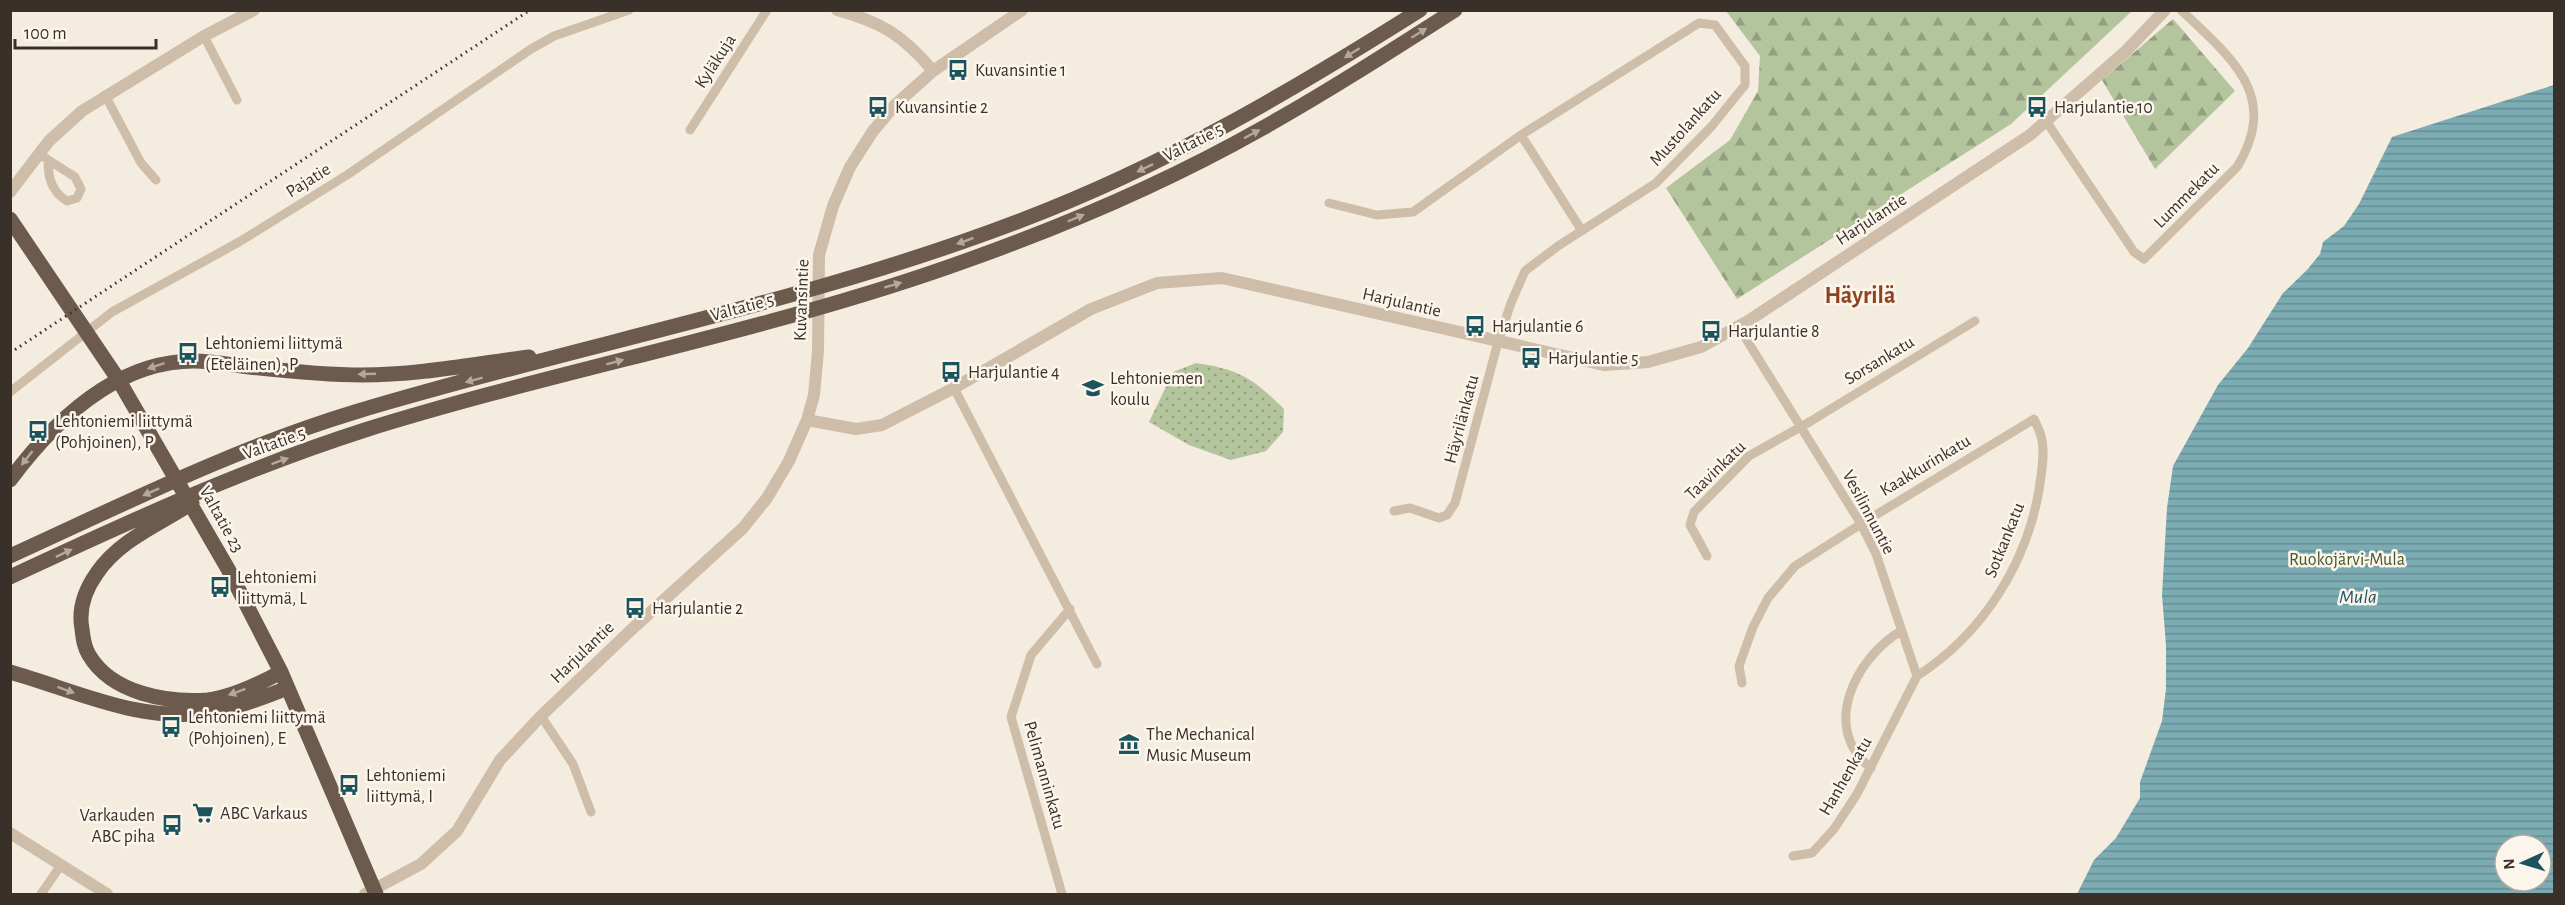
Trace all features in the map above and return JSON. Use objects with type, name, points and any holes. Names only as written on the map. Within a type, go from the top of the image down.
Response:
[{"type":"highway","name":"Valtatie 5","points":[[10,556],[243,452],[353,413],[791,294],[961,243],[1035,215],[1138,171],[1275,100],[1420,10]]},
{"type":"highway","name":"Valtatie 5","points":[[10,577],[225,481],[364,431],[837,301],[967,261],[1062,224],[1152,184],[1259,130],[1341,82],[1455,10]]},
{"type":"highway","name":"Valtatie 23","points":[[10,219],[25,238],[118,380],[202,523],[281,672],[361,860],[372,893]]},
{"type":"highway","points":[[10,480],[30,453],[67,416],[118,380],[163,363],[194,361],[305,373],[363,375],[425,370],[591,349]]},
{"type":"highway","points":[[225,481],[121,547],[98,571],[81,605],[85,644],[89,656],[117,682],[145,694],[162,698],[217,699],[261,683],[281,672]]},
{"type":"highway","points":[[10,672],[114,706],[170,714],[212,712],[288,688]]},
{"type":"street","points":[[10,192],[44,158],[49,141],[82,111],[204,36],[254,10]]},
{"type":"street","name":"Pajatie","points":[[10,392],[112,312],[239,242],[347,175],[531,49],[554,36],[629,10]]},
{"type":"street","name":"Kyläkuja","points":[[690,130],[767,10]]},
{"type":"street","points":[[837,10],[870,15],[919,55],[933,71]]},
{"type":"street","name":"Kuvansintie","points":[[818,351],[819,255],[833,206],[850,167],[873,131],[895,105],[933,71],[1022,10]]},
{"type":"street","name":"Harjulantie","points":[[807,420],[856,429],[882,425],[954,388],[1091,309],[1157,283],[1222,278],[1604,365],[1648,362],[1701,346],[1738,326],[1911,215],[2030,135],[2127,50],[2165,10]]},
{"type":"street","name":"Lummekatu","points":[[2046,121],[2134,252],[2144,259],[2237,167],[2246,153],[2255,123],[2254,106],[2242,74],[2181,10]]},
{"type":"street","name":"Mustolankatu","points":[[1329,203],[1377,215],[1413,212],[1521,135],[1699,23],[1715,25],[1745,66],[1744,85],[1711,127],[1656,183],[1525,271],[1498,342]]},
{"type":"street","points":[[204,36],[237,100]]},
{"type":"street","points":[[105,95],[141,163],[156,180]]},
{"type":"street","points":[[1521,135],[1582,231]]},
{"type":"street","name":"Sorsankatu","points":[[1801,427],[1975,321]]},
{"type":"street","name":"Vesilinnuntie","points":[[1738,326],[1861,524],[1876,554],[1917,676]]},
{"type":"street","name":"Häyrilänkatu","points":[[1394,511],[1410,508],[1439,518],[1447,514],[1455,503],[1498,342]]},
{"type":"street","name":"Harjulantie","points":[[372,893],[421,864],[457,831],[500,760],[541,716],[743,528],[767,498],[789,461],[807,420],[813,395],[818,351]]},
{"type":"street","points":[[954,388],[1097,664]]},
{"type":"street","name":"Kaakkurinkatu","points":[[1742,683],[1739,666],[1744,647],[1768,598],[1795,566],[2034,419]]},
{"type":"street","name":"Sotkankatu","points":[[1917,676],[1954,648],[1978,624],[2012,571],[2036,505],[2042,474],[2042,441],[2034,419]]},
{"type":"street","name":"Taavinkatu","points":[[1707,556],[1690,525],[1694,512],[1749,456],[1801,427]]},
{"type":"street","name":"Pelimanninkatu","points":[[1062,894],[1011,717],[1031,655],[1070,609]]},
{"type":"street","points":[[1871,768],[1858,759],[1849,743],[1845,720],[1848,701],[1863,664],[1885,640],[1901,631]]},
{"type":"street","name":"Hanhenkatu","points":[[1793,856],[1812,853],[1834,829],[1857,794],[1917,676]]},
{"type":"street","points":[[541,716],[573,764],[591,812]]},
{"type":"street","points":[[10,833],[107,894]]},
{"type":"street","points":[[41,894],[61,865]]},
{"type":"green space","points":[[1726,11],[2132,11],[2011,124],[1737,299],[1666,188],[1730,140],[1758,91],[1760,56]]},
{"type":"green space","points":[[2173,19],[2235,91],[2155,169],[2102,80]]},
{"type":"green space","points":[[1196,363],[1235,372],[1245,377],[1284,409],[1283,432],[1266,451],[1231,460],[1189,445],[1149,422],[1173,372]]},
{"type":"water","name":"Mula","points":[[2554,85],[2554,894],[2077,894],[2094,860],[2116,838],[2140,798],[2140,782],[2162,721],[2166,689],[2166,645],[2162,595],[2167,508],[2173,466],[2218,385],[2248,348],[2283,293],[2307,270],[2320,254],[2323,242],[2344,226],[2359,204],[2392,137]]},
{"type":"railway","points":[[10,353],[530,10]]},
{"type":"place","name":"Kuvansintie 1","points":[[958,70]]},
{"type":"place","name":"Kuvansintie 2","points":[[878,107]]},
{"type":"place","name":"Harjulantie 10","points":[[2037,107]]},
{"type":"place","name":"Harjulantie 6","points":[[1475,326]]},
{"type":"place","name":"Harjulantie 8","points":[[1711,331]]},
{"type":"place","name":"Lehtoniemi liittymä (Eteläinen), P","points":[[188,353]]},
{"type":"place","name":"Harjulantie 5","points":[[1531,358]]},
{"type":"place","name":"Harjulantie 4","points":[[951,372]]},
{"type":"place","name":"Lehtoniemen koulu","points":[[1093,388]]},
{"type":"place","name":"Lehtoniemi liittymä (Pohjoinen), P","points":[[38,431]]},
{"type":"place","name":"Lehtoniemi liittymä, L","points":[[220,587]]},
{"type":"place","name":"Harjulantie 2","points":[[635,608]]},
{"type":"place","name":"Lehtoniemi liittymä (Pohjoinen), E","points":[[171,727]]},
{"type":"place","name":"The Mechanical Music Museum","points":[[1129,744]]},
{"type":"place","name":"Lehtoniemi liittymä, I","points":[[349,785]]},
{"type":"place","name":"ABC Varkaus","points":[[203,813]]},
{"type":"place","name":"Varkauden ABC piha","points":[[172,825]]},
{"type":"district","name":"Häyrilä","points":[[1860,295]]},
{"type":"park label","name":"Ruokojärvi-Mula","points":[[2347,559]]}]
